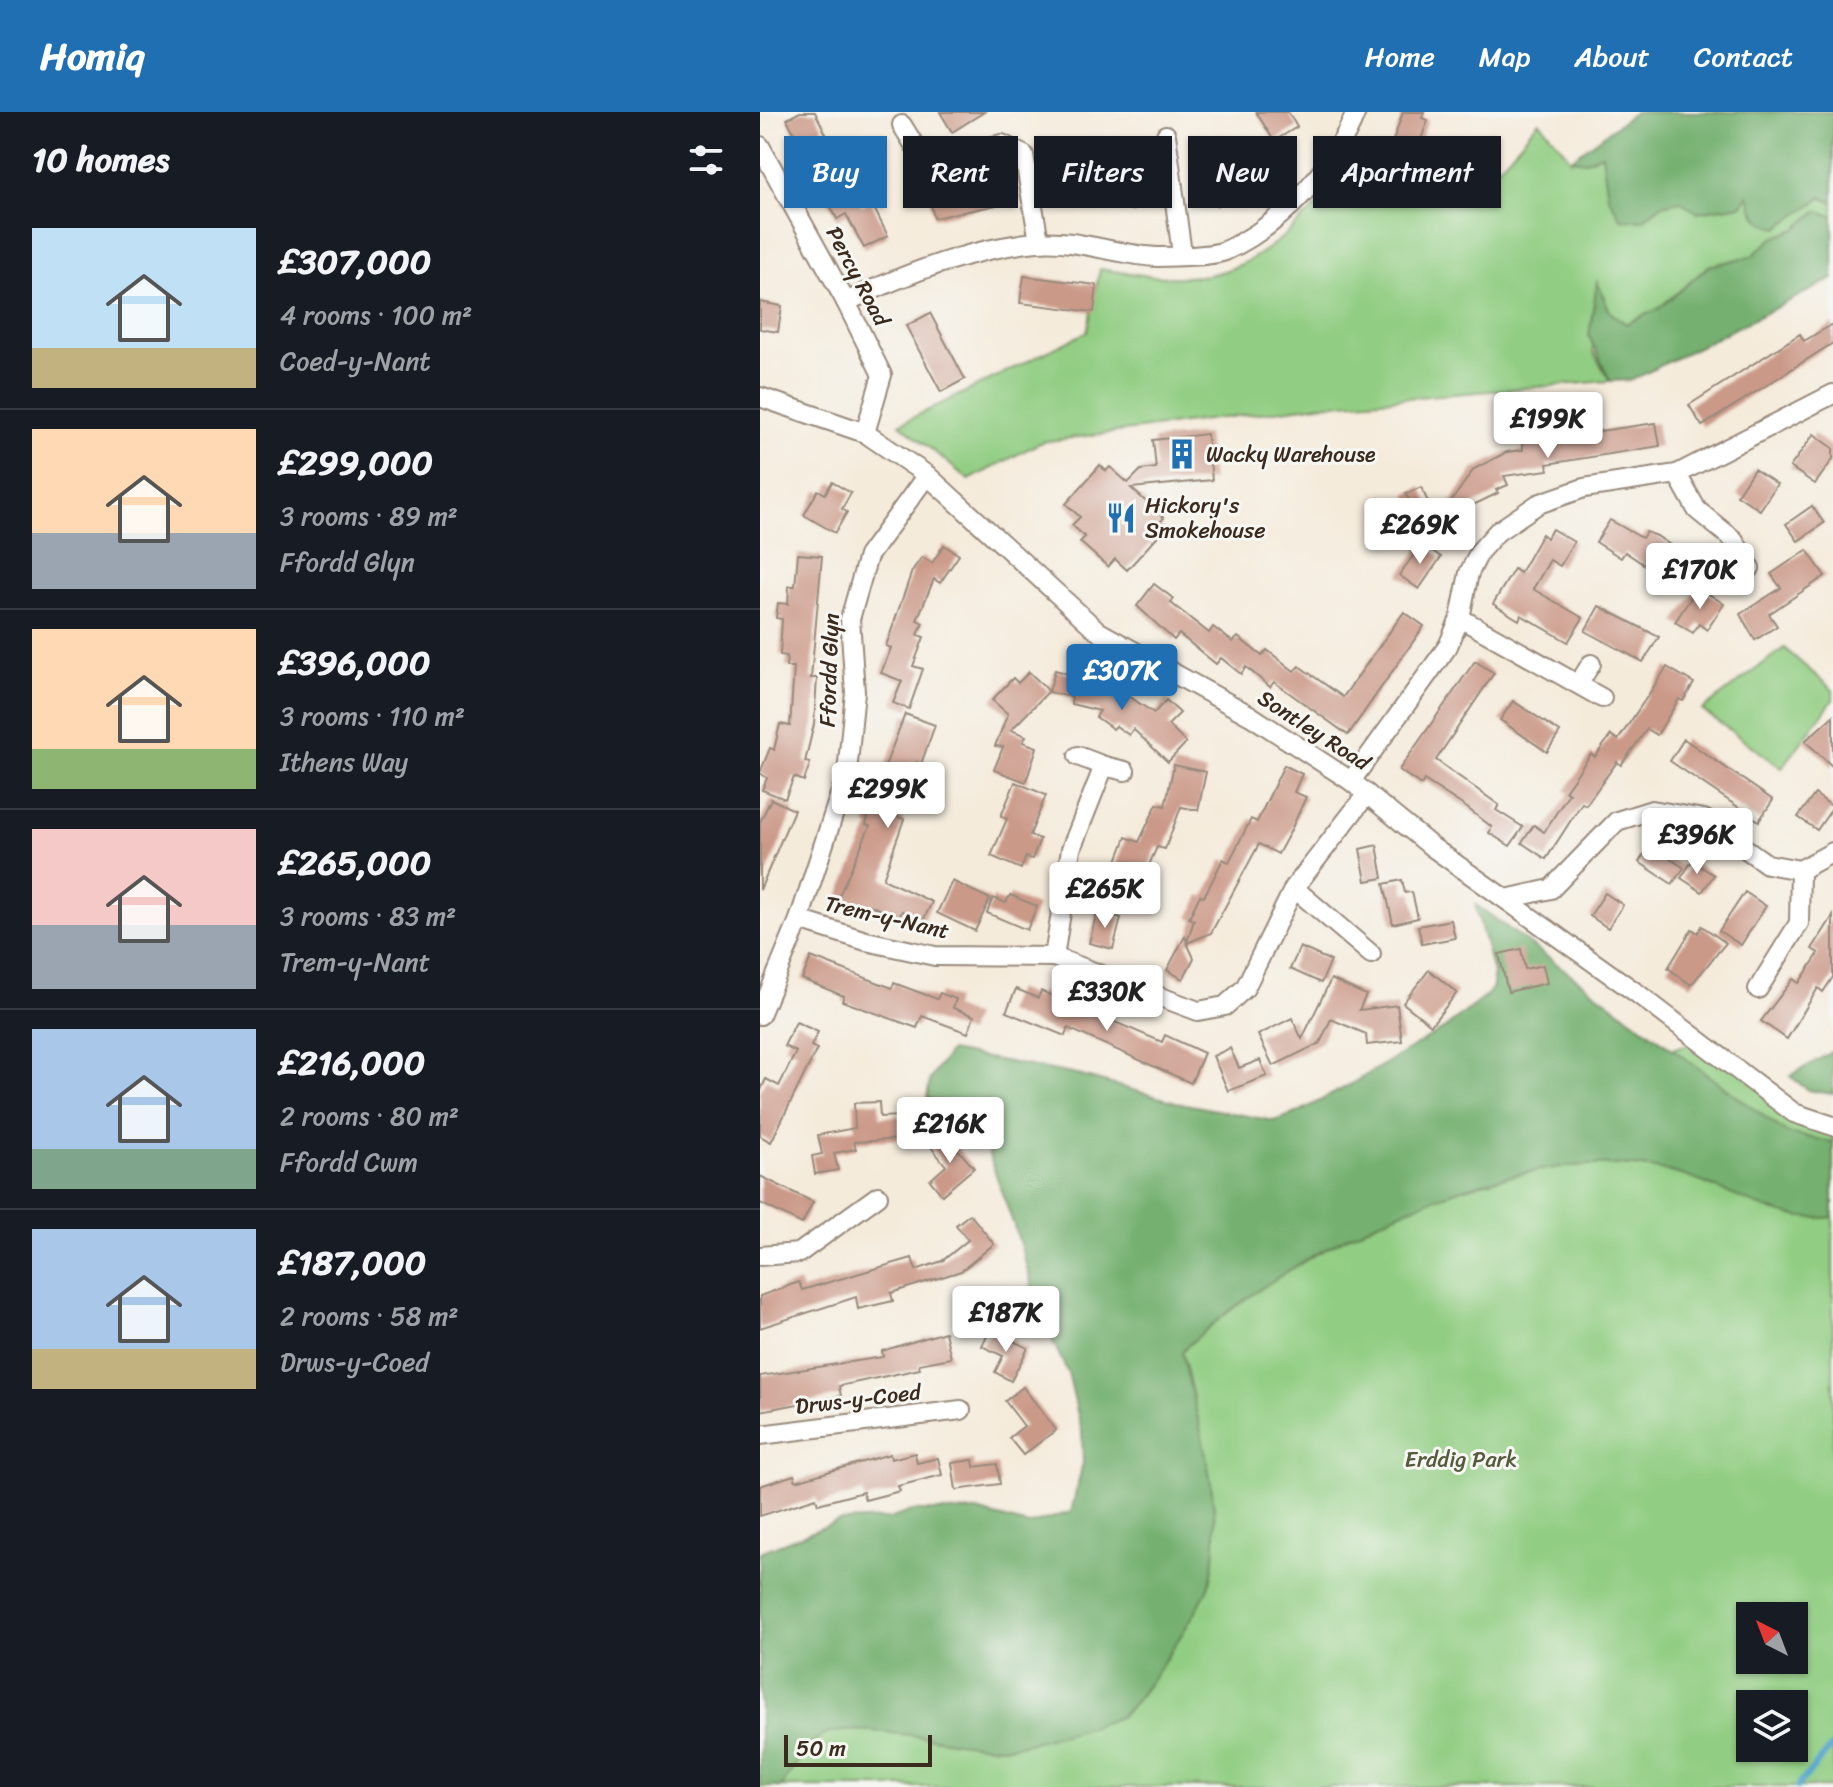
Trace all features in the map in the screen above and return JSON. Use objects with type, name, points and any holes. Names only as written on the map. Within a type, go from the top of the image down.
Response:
[{"type":"street","points":[[846,302],[913,272],[1039,241],[1159,257],[1222,252],[1264,228],[1305,189],[1344,143],[1356,112]]},
{"type":"street","points":[[902,125],[924,161],[1002,144],[1024,155],[1039,241]]},
{"type":"street","points":[[1166,135],[1182,254]]},
{"type":"street","name":"Percy Road","points":[[760,146],[846,302],[882,375],[865,433]]},
{"type":"street","points":[[1351,781],[1448,646],[1460,618],[1469,573],[1480,551],[1515,517],[1538,504],[1584,488],[1677,474],[1833,394]]},
{"type":"street","name":"Sontley Road","points":[[760,397],[865,433],[927,475],[1099,632],[1251,716],[1351,781],[1432,847],[1794,1113],[1833,1126]]},
{"type":"street","points":[[1677,474],[1697,510],[1734,540],[1750,568]]},
{"type":"street","name":"Ffordd Glyn","points":[[760,1015],[799,920],[847,773],[855,692],[850,619],[868,556],[927,475]]},
{"type":"street","points":[[1460,618],[1602,698]]},
{"type":"street","points":[[1579,683],[1591,664]]},
{"type":"street","points":[[1078,756],[1125,771]]},
{"type":"street","points":[[1054,957],[1071,849],[1104,766]]},
{"type":"street","name":"Trem-y-Nant","points":[[799,920],[866,941],[935,956],[1054,957],[1198,1011],[1225,1006],[1245,988],[1294,888],[1367,794]]},
{"type":"street","points":[[1506,899],[1551,889],[1617,821],[1652,810],[1704,819],[1767,864],[1800,870],[1833,852]]},
{"type":"street","points":[[1758,989],[1799,923],[1800,870]]},
{"type":"street","points":[[1294,888],[1371,954]]},
{"type":"street","points":[[760,1256],[799,1253],[878,1196]]},
{"type":"street","name":"Drws-y-Coed","points":[[760,1435],[961,1410]]},
{"type":"green space","points":[[1635,112],[1833,112],[1833,203],[1822,197],[1778,228],[1757,217],[1748,195],[1742,205],[1697,212],[1680,201],[1661,205],[1643,220],[1621,219],[1608,196],[1602,154],[1586,161],[1571,159]]},
{"type":"green space","points":[[1539,121],[1571,159],[1602,154],[1608,196],[1643,220],[1661,205],[1681,200],[1697,212],[1720,208],[1748,193],[1757,216],[1765,223],[1778,227],[1823,197],[1833,203],[1833,216],[1817,211],[1796,229],[1773,238],[1752,256],[1709,266],[1658,309],[1626,324],[1610,312],[1598,284],[1593,352],[1610,381],[1320,405],[1041,442],[969,480],[900,424],[1087,332],[1100,269],[1168,277],[1203,276],[1219,272],[1235,267],[1267,249],[1314,208],[1501,208],[1501,164]]},
{"type":"green space","points":[[1817,211],[1833,216],[1833,279],[1632,380],[1610,381],[1589,336],[1597,282],[1610,312],[1626,324],[1658,309],[1709,266],[1752,256],[1773,238],[1796,229]]},
{"type":"green space","points":[[1784,648],[1833,690],[1833,700],[1782,768],[1702,710]]},
{"type":"green space","points":[[1475,904],[1787,1133],[1833,1142],[1833,1217],[1790,1215],[1666,1171],[1605,1165],[1540,1170],[1473,1186],[1407,1209],[1343,1239],[1283,1274],[1229,1312],[1182,1351],[1212,1494],[1215,1552],[1211,1579],[1171,1651],[1121,1716],[1064,1734],[1004,1747],[880,1732],[834,1732],[813,1742],[781,1787],[760,1787],[760,1552],[839,1521],[889,1519],[912,1511],[977,1511],[1028,1525],[1071,1512],[1083,1463],[1082,1432],[1068,1373],[1040,1314],[1020,1243],[982,1135],[950,1104],[927,1098],[930,1079],[950,1051],[1078,1075],[1180,1103],[1274,1121],[1297,1113],[1346,1087],[1445,1028],[1487,995],[1493,987],[1493,973]]},
{"type":"green space","name":"Erddig Park","points":[[1701,1040],[1794,1113],[1833,1126],[1833,1787],[760,1787],[760,1679],[1104,1600],[1232,1186]]},
{"type":"green space","points":[[1833,1051],[1833,1094],[1808,1090],[1790,1076]]},
{"type":"building","points":[[800,112],[815,112],[827,136],[796,136],[787,119]]},
{"type":"building","points":[[940,112],[984,112],[952,132]]},
{"type":"building","points":[[1256,112],[1288,112],[1297,127],[1282,136],[1271,136]]},
{"type":"building","points":[[1403,112],[1424,112],[1422,118],[1428,120],[1422,136],[1395,136]]},
{"type":"building","points":[[832,208],[874,208],[888,236],[864,248],[846,214],[837,219]]},
{"type":"building","points":[[932,208],[983,208],[934,218]]},
{"type":"building","points":[[1024,276],[1097,285],[1094,312],[1020,303]]},
{"type":"building","points":[[760,302],[782,306],[778,332],[760,329]]},
{"type":"building","points":[[930,313],[965,379],[941,392],[906,326]]},
{"type":"building","points":[[1833,324],[1833,343],[1702,426],[1689,405],[1800,334],[1804,341]]},
{"type":"building","points":[[1656,423],[1660,446],[1547,464],[1548,470],[1504,476],[1508,485],[1496,490],[1498,493],[1436,523],[1474,469],[1507,452],[1523,450],[1522,442]]},
{"type":"building","name":"Hickory's Smokehouse","points":[[1207,434],[1212,480],[1131,488],[1164,518],[1158,524],[1164,529],[1127,570],[1115,559],[1108,567],[1080,542],[1085,537],[1072,525],[1080,517],[1066,504],[1100,465],[1106,471],[1110,467],[1128,483],[1141,470],[1156,468],[1153,440]]},
{"type":"building","points":[[1814,434],[1833,448],[1833,459],[1815,484],[1790,467]]},
{"type":"building","points":[[1754,469],[1777,484],[1760,510],[1737,495]]},
{"type":"building","points":[[832,482],[851,493],[842,509],[847,512],[835,533],[804,515],[818,490],[825,494]]},
{"type":"building","points":[[1421,487],[1429,504],[1414,511],[1406,494]]},
{"type":"building","points":[[1812,506],[1824,523],[1798,541],[1786,524]]},
{"type":"building","points":[[1610,520],[1642,538],[1646,532],[1657,536],[1696,563],[1679,588],[1625,552],[1621,558],[1596,542]]},
{"type":"building","points":[[1552,529],[1574,542],[1560,566],[1550,560],[1533,589],[1583,618],[1568,642],[1521,615],[1519,620],[1493,604],[1514,569],[1520,573],[1542,534],[1547,538]]},
{"type":"building","points":[[1422,544],[1441,557],[1419,589],[1399,575]]},
{"type":"building","points":[[944,545],[959,555],[940,583],[934,579],[917,620],[923,623],[918,635],[924,637],[913,666],[923,669],[909,709],[893,703],[902,681],[881,673],[891,648],[886,646],[912,571],[922,557],[932,563]]},
{"type":"building","points":[[1807,550],[1825,576],[1769,614],[1777,626],[1755,640],[1740,614],[1781,588],[1771,574]]},
{"type":"building","points":[[798,554],[822,556],[811,678],[817,678],[814,724],[805,762],[810,763],[804,781],[794,777],[785,799],[762,790],[767,778],[760,773],[770,748],[774,750],[780,724],[790,726],[794,667],[786,667],[787,656],[780,655],[782,619],[776,618],[778,603],[788,604],[789,586],[795,586]]},
{"type":"building","points":[[1154,584],[1174,599],[1171,603],[1209,633],[1213,627],[1233,642],[1238,637],[1262,656],[1267,650],[1294,671],[1299,666],[1343,697],[1404,612],[1424,626],[1348,735],[1274,682],[1270,687],[1246,667],[1241,674],[1221,658],[1216,664],[1179,634],[1174,640],[1137,606]]},
{"type":"building","points":[[1698,587],[1724,604],[1707,630],[1699,624],[1693,633],[1675,622]]},
{"type":"building","points":[[1599,606],[1659,637],[1643,662],[1585,631]]},
{"type":"building","points":[[1475,661],[1494,673],[1436,760],[1499,805],[1496,810],[1523,827],[1510,846],[1489,833],[1492,827],[1467,808],[1424,780],[1421,785],[1399,770]]},
{"type":"building","points":[[1667,667],[1694,683],[1683,701],[1679,699],[1657,735],[1647,729],[1621,765],[1617,762],[1586,805],[1582,803],[1546,859],[1522,843],[1534,825],[1544,832],[1569,793],[1565,791],[1591,754],[1595,757],[1611,735],[1618,740]]},
{"type":"building","points":[[1055,670],[1113,686],[1154,713],[1166,700],[1180,713],[1168,725],[1186,743],[1168,762],[1133,729],[1129,735],[1116,726],[1113,729],[1096,717],[1100,711],[1071,704],[1072,697],[1049,692]]},
{"type":"building","points":[[1029,672],[1049,691],[1011,730],[1026,736],[1023,742],[1037,747],[1026,782],[994,770],[1003,747],[995,746],[1008,714],[992,700],[1013,678],[1018,683]]},
{"type":"building","points":[[1513,701],[1560,732],[1547,752],[1500,720]]},
{"type":"building","points":[[905,714],[935,725],[921,764],[916,762],[896,816],[904,819],[883,879],[932,902],[923,921],[902,911],[899,918],[870,905],[867,913],[837,900],[870,826],[866,825],[872,800]]},
{"type":"building","points":[[1833,716],[1833,767],[1805,741]]},
{"type":"building","points":[[1684,739],[1773,800],[1759,821],[1670,761]]},
{"type":"building","points":[[1174,765],[1206,772],[1198,810],[1181,807],[1165,849],[1157,847],[1135,896],[1108,885],[1126,837],[1139,842],[1157,804],[1165,806]]},
{"type":"building","points":[[1284,765],[1302,774],[1294,792],[1306,797],[1291,830],[1278,854],[1259,844],[1211,933],[1187,943],[1194,958],[1183,979],[1167,970],[1185,936],[1187,942],[1194,920],[1189,918],[1200,895],[1204,897],[1223,859],[1229,862],[1251,819],[1257,822]]},
{"type":"building","points":[[1015,782],[1046,795],[1030,835],[1040,839],[1032,859],[1026,857],[1021,869],[991,856],[1007,819],[1001,816]]},
{"type":"building","points":[[1815,794],[1833,807],[1817,830],[1798,817]]},
{"type":"building","points":[[771,799],[794,810],[760,890],[760,822]]},
{"type":"building","points":[[1377,845],[1383,878],[1366,881],[1360,849]]},
{"type":"building","points":[[1650,845],[1684,868],[1672,884],[1639,862]]},
{"type":"building","points":[[1692,861],[1714,875],[1702,892],[1681,878]]},
{"type":"building","points":[[1402,880],[1405,893],[1412,892],[1418,918],[1393,924],[1384,884]]},
{"type":"building","points":[[952,881],[990,899],[975,931],[937,913]]},
{"type":"building","points":[[1745,892],[1766,906],[1741,945],[1719,931]]},
{"type":"building","points":[[1605,893],[1623,905],[1608,928],[1590,916]]},
{"type":"building","points":[[1010,895],[1037,906],[1027,930],[987,913],[993,898],[1006,903]]},
{"type":"building","points":[[1097,912],[1121,918],[1113,949],[1089,943]]},
{"type":"building","points":[[1833,916],[1833,977],[1823,992],[1818,988],[1787,1039],[1761,1021],[1793,979],[1799,983],[1819,953],[1812,949]]},
{"type":"building","points":[[1451,920],[1455,938],[1422,944],[1418,926]]},
{"type":"building","points":[[1702,926],[1726,943],[1691,985],[1668,968],[1692,929],[1698,933]]},
{"type":"building","points":[[1300,947],[1331,961],[1321,983],[1290,969]]},
{"type":"building","points":[[1521,949],[1525,969],[1543,965],[1547,983],[1508,992],[1499,954]]},
{"type":"building","points":[[811,957],[892,988],[894,983],[937,999],[940,993],[956,999],[953,1008],[974,1016],[968,1033],[922,1016],[917,1028],[842,1001],[844,996],[802,979]]},
{"type":"building","points":[[1429,970],[1457,993],[1431,1025],[1403,1003]]},
{"type":"building","points":[[1331,979],[1366,995],[1359,1010],[1397,1005],[1402,1041],[1367,1045],[1366,1034],[1331,1019],[1320,1043],[1273,1066],[1258,1035],[1292,1018],[1302,1039]]},
{"type":"building","points":[[1016,989],[1038,998],[1041,991],[1162,1042],[1165,1035],[1204,1053],[1191,1083],[1068,1028],[1065,1036],[1006,1012]]},
{"type":"building","points":[[796,1022],[818,1032],[811,1046],[817,1049],[771,1142],[760,1136],[760,1092],[766,1079],[779,1086],[796,1052],[784,1046]]},
{"type":"building","points":[[1230,1048],[1239,1068],[1260,1060],[1267,1076],[1228,1091],[1213,1056]]},
{"type":"building","points":[[879,1102],[880,1117],[902,1116],[903,1139],[854,1142],[856,1149],[834,1153],[838,1170],[815,1174],[812,1156],[822,1154],[818,1135],[855,1128],[854,1103]]},
{"type":"building","points":[[945,1135],[974,1168],[942,1195],[930,1180],[946,1166],[931,1147]]},
{"type":"building","points":[[760,1176],[813,1202],[802,1224],[760,1203]]},
{"type":"building","points":[[970,1214],[994,1244],[961,1271],[891,1293],[893,1301],[858,1309],[856,1297],[760,1328],[760,1296],[799,1282],[802,1290],[912,1258],[916,1270],[942,1261],[968,1240],[956,1225]]},
{"type":"building","points":[[990,1330],[1028,1348],[1011,1381],[995,1372],[1003,1356],[982,1346]]},
{"type":"building","points":[[945,1332],[951,1358],[919,1364],[920,1369],[839,1386],[841,1396],[760,1411],[760,1376],[883,1357],[882,1351]]},
{"type":"building","points":[[1023,1387],[1056,1430],[1023,1455],[1009,1438],[1024,1426],[1005,1401]]},
{"type":"building","points":[[915,1453],[917,1463],[938,1458],[942,1475],[898,1486],[900,1491],[865,1500],[863,1492],[818,1504],[816,1498],[760,1516],[760,1486],[794,1475],[796,1481],[890,1454],[891,1459]]},
{"type":"building","points":[[973,1460],[974,1467],[997,1464],[1000,1484],[956,1490],[952,1463]]},
{"type":"waterway","points":[[1797,1787],[1833,1745]]},
{"type":"place","name":"Wacky Warehouse","points":[[1182,454]]},
{"type":"place","name":"Hickory's Smokehouse","points":[[1121,518]]}]
